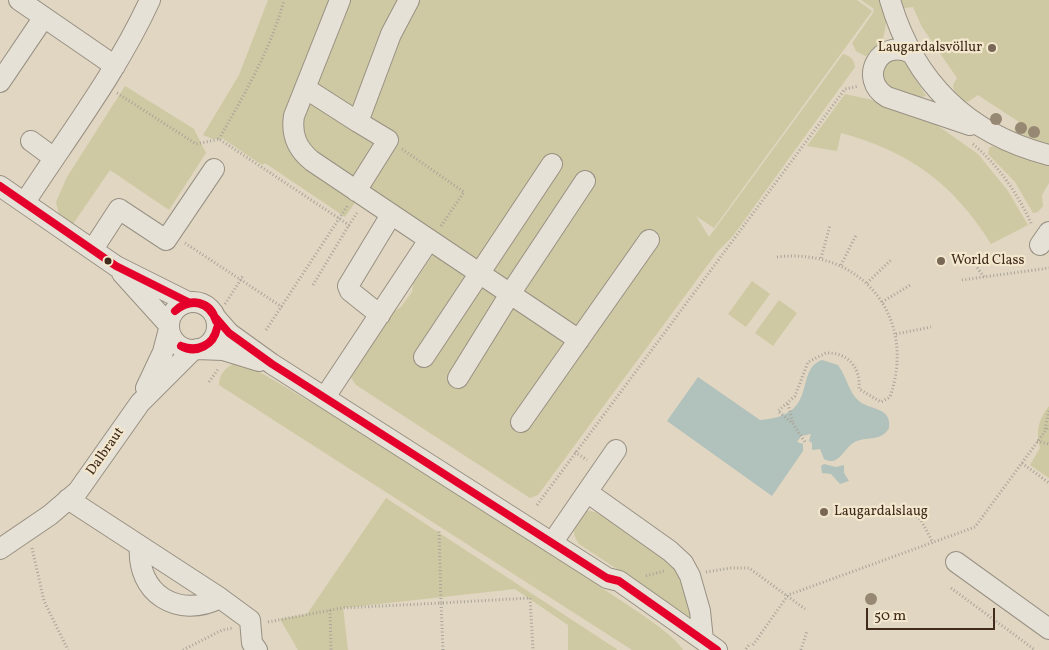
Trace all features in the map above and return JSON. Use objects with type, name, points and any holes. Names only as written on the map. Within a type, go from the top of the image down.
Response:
[{"type":"street","points":[[19,0],[114,66]]},
{"type":"street","points":[[25,202],[133,36],[150,0]]},
{"type":"street","points":[[340,0],[294,116],[292,125],[296,142],[300,149],[312,161],[579,340]]},
{"type":"street","points":[[358,122],[390,34],[409,0]]},
{"type":"street","points":[[890,0],[897,22],[911,53],[932,84],[949,102],[986,131]]},
{"type":"street","points":[[0,82],[44,17]]},
{"type":"street","points":[[911,53],[898,49],[885,52],[879,56],[872,68],[873,82],[881,93],[887,97],[986,131],[1021,147],[1049,155]]},
{"type":"street","points":[[305,88],[395,148],[361,194]]},
{"type":"street","points":[[31,141],[54,158]]},
{"type":"street","points":[[424,356],[552,164]]},
{"type":"street","points":[[93,249],[119,209],[166,240],[214,168]]},
{"type":"street","points":[[458,378],[510,294],[585,181]]},
{"type":"street","points":[[0,186],[116,266],[188,302],[195,302],[220,311],[229,333],[272,364],[607,578],[619,582],[705,647]]},
{"type":"street","points":[[380,315],[350,291],[348,286],[391,215]]},
{"type":"street","points":[[326,397],[429,240]]},
{"type":"street","points":[[521,422],[649,240]]},
{"type":"street","points":[[116,266],[133,288],[169,327]]},
{"type":"street","points":[[188,302],[174,310],[169,327],[171,336],[180,346],[195,350],[235,353],[272,364]]},
{"type":"street","points":[[195,350],[211,341],[215,334],[220,311]]},
{"type":"street","name":"Dalbraut","points":[[0,549],[50,515],[78,491],[101,462],[140,403],[164,352],[169,327]]},
{"type":"street","name":"Dalbraut","points":[[140,403],[195,350]]},
{"type":"street","points":[[552,543],[616,450]]},
{"type":"street","points":[[587,492],[670,551],[683,563],[691,579],[701,614],[705,647]]},
{"type":"street","points":[[68,499],[220,598],[250,620],[253,648]]},
{"type":"street","points":[[140,546],[140,566],[143,575],[154,591],[162,598],[181,605],[191,606],[206,604],[220,598]]},
{"type":"street","points":[[956,562],[1049,629]]},
{"type":"path","points":[[219,139],[250,83],[280,14],[284,0]]},
{"type":"path","points":[[537,505],[845,89],[873,82]]},
{"type":"path","points":[[117,93],[196,144],[219,139],[349,225]]},
{"type":"path","points":[[962,280],[1048,268],[1045,239],[1032,224],[1010,184],[995,166],[968,140]]},
{"type":"path","points":[[395,148],[464,192],[429,240]]},
{"type":"path","points":[[266,330],[339,219],[361,194]]},
{"type":"path","points":[[313,285],[349,225],[361,194]]},
{"type":"path","points":[[821,258],[830,225]]},
{"type":"path","points":[[841,265],[856,235]]},
{"type":"path","points":[[184,243],[282,307]]},
{"type":"path","points":[[777,256],[793,255],[821,258],[841,265],[867,283],[882,302],[896,334],[898,368],[890,397],[881,402],[859,389],[859,374],[852,362],[840,354],[826,353],[808,362],[804,368],[800,388],[788,404],[778,411],[793,424]]},
{"type":"path","points":[[867,283],[892,259]]},
{"type":"path","points":[[973,262],[984,277]]},
{"type":"path","points":[[220,311],[244,276]]},
{"type":"path","points":[[882,302],[912,284]]},
{"type":"path","points":[[896,334],[932,327]]},
{"type":"path","points":[[788,404],[793,424],[804,442]]},
{"type":"path","points":[[1044,432],[1049,411]]},
{"type":"path","points":[[746,649],[788,595],[975,527],[1049,426]]},
{"type":"path","points":[[1037,441],[1049,444]]},
{"type":"path","points":[[1022,463],[1049,483]]},
{"type":"path","points":[[908,510],[921,520],[933,542]]},
{"type":"path","points":[[439,529],[443,650]]},
{"type":"path","points":[[32,547],[44,601],[68,650]]},
{"type":"path","points":[[691,579],[711,570],[749,568],[806,610]]},
{"type":"path","points":[[951,588],[1035,650]]},
{"type":"path","points":[[342,608],[530,598],[533,650]]},
{"type":"path","points":[[330,610],[331,650]]},
{"type":"path","points":[[801,650],[807,631]]},
{"type":"shaded area","points":[[268,0],[857,0],[872,11],[714,228],[696,216],[709,237],[843,54],[851,58],[855,67],[733,236],[718,251],[538,495],[530,498],[356,385],[349,375],[387,316],[401,307],[412,292],[413,284],[434,253],[365,188],[345,217],[265,163],[262,165],[222,138],[213,139],[203,135],[239,75]]},
{"type":"shaded area","name":"Laugardalsvöllur","points":[[861,0],[1049,0],[1049,146],[1017,136],[1014,129],[1019,122],[978,95],[968,102],[957,96],[953,85],[957,78],[922,27],[913,7],[888,10],[881,44],[872,53],[865,56],[856,51],[852,43],[874,9]]},
{"type":"shaded area","points":[[895,58],[905,62],[926,96],[916,98],[885,87],[877,68]]},
{"type":"shaded area","points":[[125,86],[194,129],[206,153],[169,210],[110,170],[73,224],[59,215],[56,202],[67,177]]},
{"type":"shaded area","points":[[845,94],[886,103],[931,121],[978,154],[1008,191],[1028,225],[991,244],[962,204],[945,187],[909,160],[865,140],[841,133],[837,151],[807,146]]},
{"type":"shaded area","points":[[992,146],[1018,155],[1049,161],[1049,183],[1042,195],[1043,206],[1038,212],[1033,213],[1015,182],[988,154],[989,148]]},
{"type":"shaded area","points":[[752,281],[770,294],[746,327],[728,314]]},
{"type":"shaded area","points":[[779,300],[797,313],[773,346],[755,333]]},
{"type":"shaded area","points":[[822,360],[838,365],[856,398],[865,405],[884,413],[889,421],[889,428],[882,436],[863,439],[853,443],[840,457],[833,461],[824,459],[820,449],[812,450],[812,443],[809,441],[811,434],[801,436],[797,442],[803,444],[803,451],[772,496],[667,421],[698,377],[760,420],[779,417],[791,410],[799,402],[809,373],[814,365]]},
{"type":"shaded area","points":[[233,364],[246,364],[473,501],[647,618],[669,635],[683,650],[632,650],[219,385],[223,373]]},
{"type":"shaded area","points":[[1049,406],[1049,478],[1030,465],[1040,448],[1039,426],[1042,416]]},
{"type":"shaded area","points":[[824,464],[836,467],[844,465],[844,473],[849,481],[840,484],[831,474],[822,473],[821,466]]},
{"type":"shaded area","points":[[386,498],[618,650],[568,650],[568,625],[515,589],[343,608],[348,650],[298,650],[280,619],[307,614]]},
{"type":"shaded area","points":[[586,510],[595,512],[638,534],[679,572],[691,618],[579,544],[574,530]]},
{"type":"transit line","points":[[0,186],[116,266],[188,302]]},
{"type":"transit line","points":[[175,311],[187,303],[199,303],[210,309],[216,321]]},
{"type":"transit line","points":[[175,311],[187,304],[199,304],[209,309],[216,321]]},
{"type":"transit line","points":[[216,318],[229,333],[272,364],[607,578],[619,581],[717,650]]},
{"type":"transit line","points":[[181,346],[187,348],[203,346],[212,339],[217,328]]},
{"type":"transit line","points":[[181,346],[187,349],[203,347],[212,339],[217,328]]},
{"type":"place","name":"Laugardalsvöllur","points":[[992,48]]},
{"type":"place","name":"World Class","points":[[941,261]]},
{"type":"place","name":"Laugardalslaug","points":[[824,512]]}]
